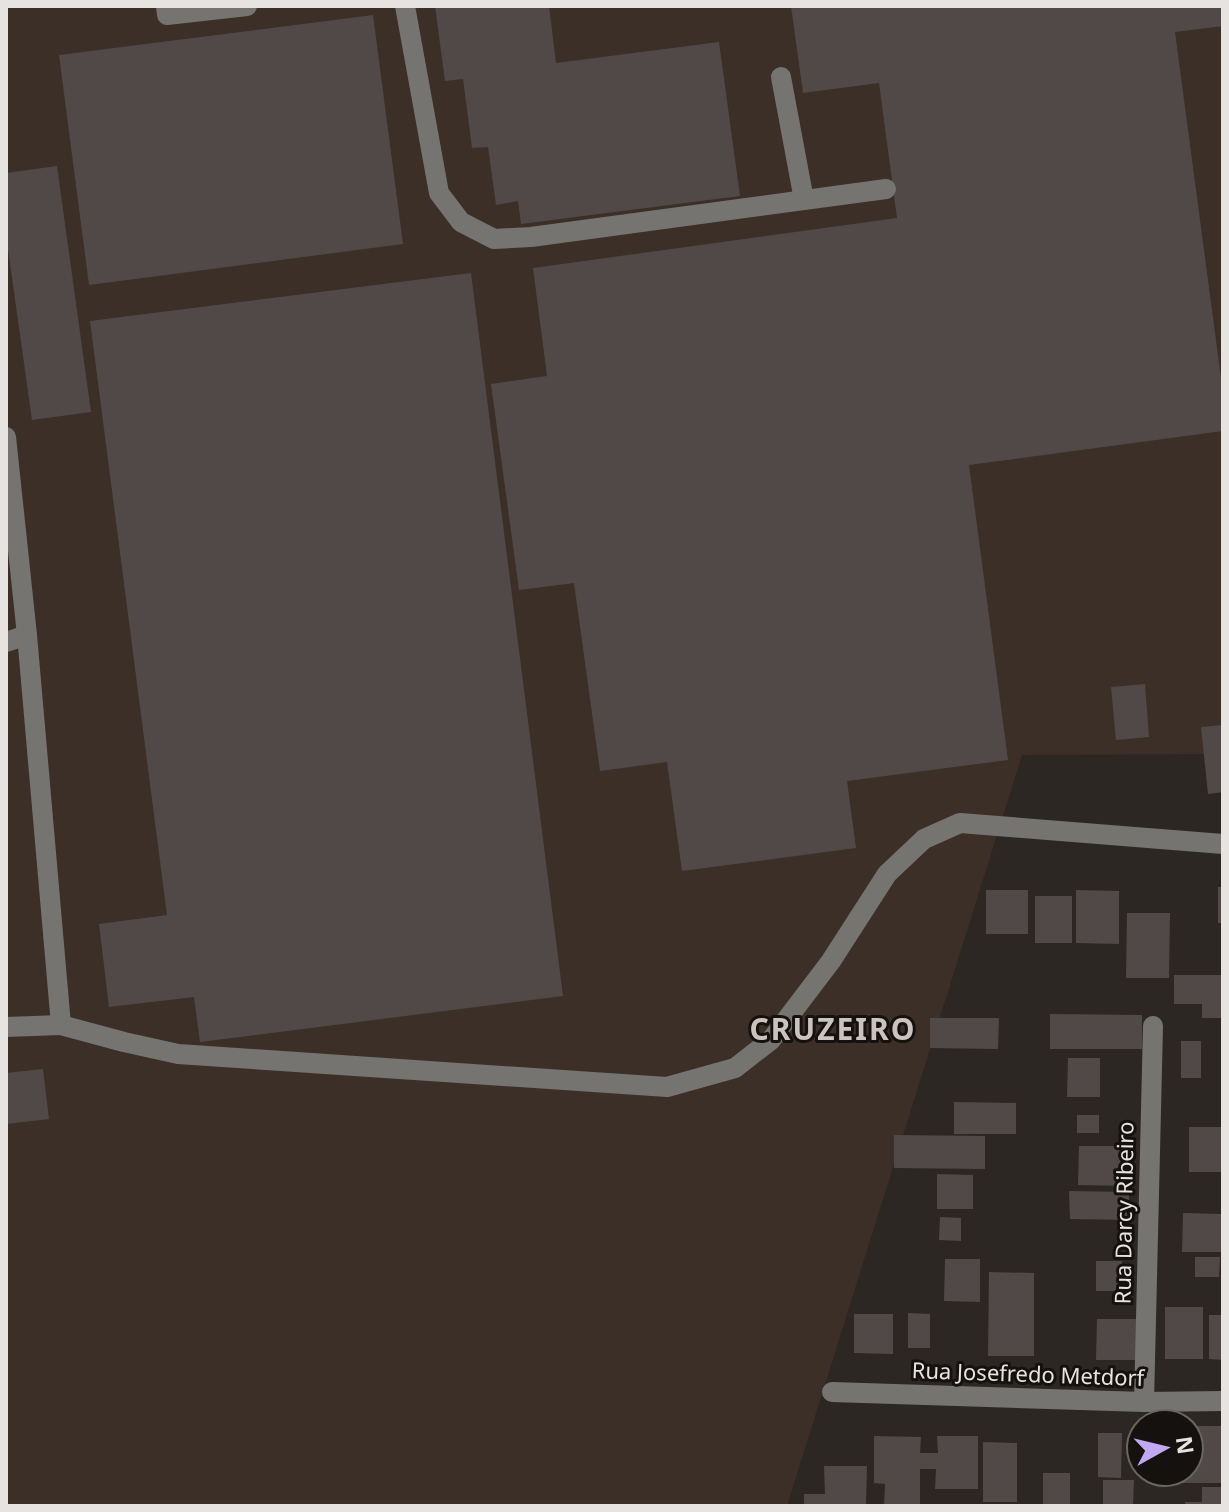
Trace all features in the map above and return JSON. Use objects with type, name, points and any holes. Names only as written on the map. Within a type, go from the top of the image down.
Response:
[{"type":"street","points":[[166,6],[167,15],[247,6]]},
{"type":"street","points":[[405,6],[439,193],[461,222],[494,239],[531,237],[886,189]]},
{"type":"street","points":[[781,77],[804,200]]},
{"type":"street","points":[[6,437],[27,635],[61,1025]]},
{"type":"street","points":[[6,642],[27,635]]},
{"type":"street","points":[[6,1027],[61,1025],[178,1054],[667,1087],[735,1068],[771,1040],[831,961],[887,874],[924,839],[960,823],[1223,844]]},
{"type":"street","name":"Rua Darcy Ribeiro","points":[[1144,1402],[1153,1026]]},
{"type":"street","name":"Rua Josefredo Metdorf","points":[[832,1392],[1144,1402],[1223,1401]]},
{"type":"shaded area","points":[[6,6],[1223,6],[1223,754],[1022,755],[787,1506],[6,1506]]},
{"type":"building","points":[[435,6],[549,6],[556,63],[719,42],[740,196],[521,224],[518,201],[496,205],[488,147],[472,148],[463,79],[445,81]]},
{"type":"building","points":[[791,6],[1223,6],[1223,26],[1175,32],[1223,393],[1223,431],[969,465],[1008,760],[847,781],[856,848],[682,871],[667,762],[600,771],[574,583],[519,590],[491,384],[547,376],[533,268],[897,218],[879,83],[803,93]]},
{"type":"building","points":[[373,15],[403,244],[89,285],[59,55]]},
{"type":"building","points":[[57,166],[91,412],[32,420],[6,235],[6,173]]},
{"type":"building","points":[[471,273],[563,996],[200,1042],[194,997],[109,1007],[99,924],[167,915],[90,321]]},
{"type":"building","points":[[1145,684],[1149,737],[1116,740],[1111,687]]},
{"type":"building","points":[[1223,725],[1223,792],[1208,794],[1201,727]]},
{"type":"building","points":[[1218,887],[1223,887],[1223,923],[1218,923]]},
{"type":"building","points":[[986,890],[1028,890],[1028,934],[986,934]]},
{"type":"building","points":[[1076,890],[1119,891],[1119,944],[1076,943]]},
{"type":"building","points":[[1035,896],[1072,896],[1072,943],[1035,943]]},
{"type":"building","points":[[1127,913],[1170,913],[1169,978],[1126,978]]},
{"type":"building","points":[[1174,975],[1223,975],[1223,1018],[1202,1018],[1202,1004],[1174,1004]]},
{"type":"building","points":[[1050,1014],[1142,1015],[1142,1049],[1050,1049]]},
{"type":"building","points":[[930,1018],[999,1018],[998,1049],[930,1048]]},
{"type":"building","points":[[1181,1041],[1201,1041],[1201,1078],[1181,1078]]},
{"type":"building","points":[[1068,1058],[1100,1058],[1100,1097],[1067,1097]]},
{"type":"building","points":[[43,1069],[49,1119],[6,1124],[6,1073]]},
{"type":"building","points":[[954,1102],[1016,1103],[1016,1134],[954,1134]]},
{"type":"building","points":[[1077,1115],[1099,1115],[1099,1133],[1077,1133]]},
{"type":"building","points":[[1189,1127],[1223,1127],[1223,1172],[1189,1172]]},
{"type":"building","points":[[894,1135],[985,1136],[985,1169],[894,1168]]},
{"type":"building","points":[[1079,1146],[1126,1146],[1126,1186],[1078,1185]]},
{"type":"building","points":[[937,1174],[973,1175],[973,1209],[937,1209]]},
{"type":"building","points":[[1069,1191],[1129,1192],[1129,1220],[1070,1219]]},
{"type":"building","points":[[1183,1213],[1223,1214],[1222,1252],[1182,1252]]},
{"type":"building","points":[[940,1217],[961,1218],[961,1241],[939,1240]]},
{"type":"building","points":[[1195,1257],[1220,1257],[1219,1277],[1195,1277]]},
{"type":"building","points":[[945,1259],[980,1259],[980,1302],[944,1301]]},
{"type":"building","points":[[1096,1261],[1122,1261],[1122,1291],[1096,1291]]},
{"type":"building","points":[[989,1272],[1034,1273],[1034,1356],[988,1356]]},
{"type":"building","points":[[1165,1307],[1203,1307],[1203,1359],[1165,1359]]},
{"type":"building","points":[[908,1313],[930,1314],[930,1348],[908,1348]]},
{"type":"building","points":[[854,1314],[893,1314],[893,1354],[854,1353]]},
{"type":"building","points":[[1209,1315],[1223,1315],[1223,1360],[1209,1359]]},
{"type":"building","points":[[1097,1319],[1138,1319],[1138,1360],[1096,1360]]},
{"type":"building","points":[[1205,1426],[1223,1426],[1223,1483],[1205,1483]]},
{"type":"building","points":[[1098,1433],[1122,1433],[1121,1478],[1098,1477]]},
{"type":"building","points":[[874,1436],[921,1437],[920,1453],[938,1453],[937,1436],[978,1436],[978,1489],[935,1489],[936,1469],[920,1469],[920,1506],[884,1506],[885,1484],[874,1483]]},
{"type":"building","points":[[983,1442],[1017,1443],[1017,1502],[983,1502]]},
{"type":"building","points":[[824,1466],[867,1466],[866,1506],[804,1506],[804,1494],[825,1494]]},
{"type":"building","points":[[1043,1473],[1070,1473],[1070,1506],[1043,1506]]},
{"type":"building","points":[[1103,1480],[1125,1480],[1125,1488],[1134,1488],[1133,1506],[1103,1506]]},
{"type":"building","points":[[1223,1487],[1223,1506],[1185,1506],[1185,1502],[1202,1502],[1202,1488]]},
{"type":"district","name":"CRUZEIRO","points":[[833,1030]]}]
